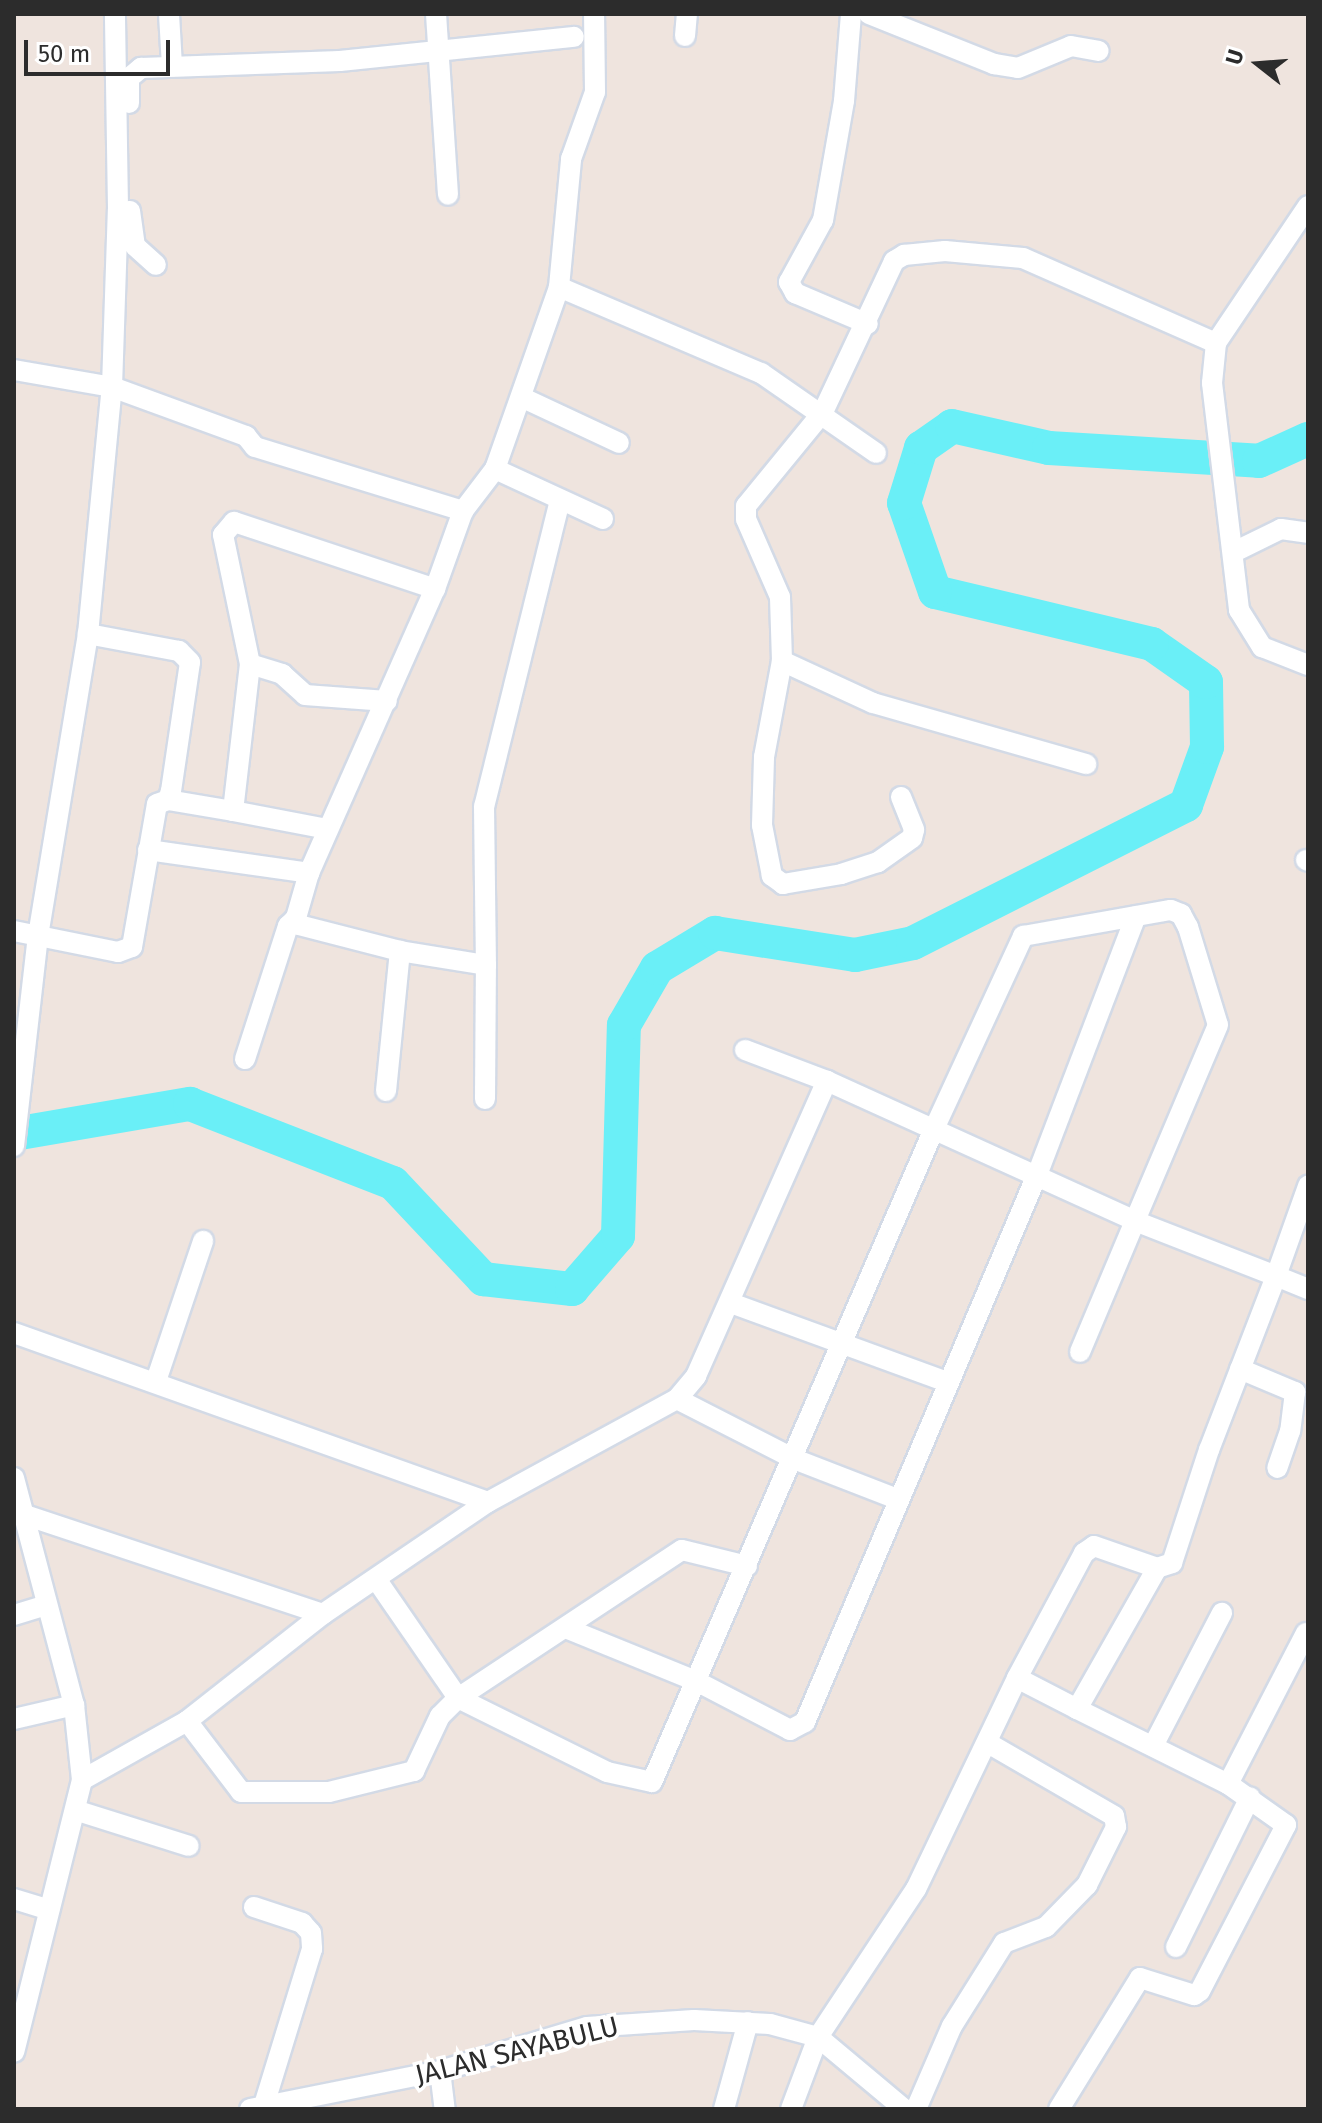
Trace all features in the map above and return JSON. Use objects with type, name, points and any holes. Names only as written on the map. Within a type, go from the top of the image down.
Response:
[{"type":"street","points":[[14,1146],[38,936],[88,634],[112,387],[118,209],[115,14]]},
{"type":"street","points":[[169,14],[172,66]]},
{"type":"street","points":[[436,14],[448,195]]},
{"type":"street","points":[[245,1059],[288,926],[296,918],[309,873],[435,589],[463,511],[495,469],[559,287],[571,159],[595,92],[594,14]]},
{"type":"street","points":[[685,36],[687,14]]},
{"type":"street","points":[[851,14],[844,101],[823,220],[789,282],[795,293],[868,324]]},
{"type":"street","points":[[869,14],[994,64],[1018,68],[1071,46],[1099,51]]},
{"type":"street","points":[[156,265],[135,246],[131,235],[129,78],[141,68],[340,61],[574,37]]},
{"type":"street","points":[[1308,206],[1268,259],[1216,343],[1212,383],[1245,627],[1262,647],[1308,665]]},
{"type":"street","points":[[901,797],[914,830],[912,838],[878,862],[842,874],[783,884],[772,876],[762,825],[764,757],[782,661],[780,597],[746,519],[746,506],[823,412],[868,324],[894,261],[921,252],[1023,258],[1051,267],[1216,343]]},
{"type":"street","points":[[559,287],[761,373],[823,412],[876,453]]},
{"type":"street","points":[[14,370],[112,387],[246,436],[255,447],[463,511]]},
{"type":"street","points":[[521,397],[619,443]]},
{"type":"street","points":[[495,469],[603,519]]},
{"type":"street","points":[[485,1099],[484,806],[560,500]]},
{"type":"street","points":[[233,811],[250,664],[223,535],[234,522],[435,589]]},
{"type":"street","points":[[1233,544],[1281,529],[1308,533]]},
{"type":"street","points":[[88,634],[179,651],[190,662],[168,800]]},
{"type":"street","points":[[782,661],[873,703],[1086,764]]},
{"type":"street","points":[[250,664],[282,674],[305,695],[387,701]]},
{"type":"street","points":[[14,931],[118,952],[132,947],[157,804],[168,800],[327,829]]},
{"type":"street","points":[[148,850],[309,873]]},
{"type":"street","points":[[376,1579],[458,1698],[607,1772],[652,1782],[1018,942],[1064,927],[1171,910],[1181,914],[1218,1025],[1080,1352]]},
{"type":"street","points":[[568,1629],[696,1681],[790,1730],[805,1722],[1037,1175],[1136,916]]},
{"type":"street","points":[[296,918],[302,927],[400,951],[486,965]]},
{"type":"street","points":[[386,1091],[400,951]]},
{"type":"street","points":[[745,1050],[827,1081],[1135,1221],[1308,1289]]},
{"type":"street","points":[[82,1780],[187,1721],[323,1614],[488,1502],[677,1399],[696,1376],[731,1303],[827,1081]]},
{"type":"street","points":[[791,2109],[818,2037],[916,1889],[1017,1678],[1086,1550],[1094,1546],[1157,1568],[1172,1563],[1180,1550],[1209,1450],[1308,1186]]},
{"type":"street","points":[[156,1381],[203,1241]]},
{"type":"street","points":[[731,1303],[947,1382]]},
{"type":"street","points":[[14,1333],[156,1381],[488,1502]]},
{"type":"street","points":[[1240,1369],[1295,1392],[1290,1431],[1277,1468]]},
{"type":"street","points":[[677,1399],[794,1459],[897,1499]]},
{"type":"street","points":[[14,2052],[49,1910],[78,1811],[82,1780],[74,1705],[17,1496]]},
{"type":"street","points":[[17,1496],[323,1614]]},
{"type":"street","points":[[187,1721],[241,1792],[329,1792],[414,1771],[440,1716],[458,1698],[568,1629],[682,1550],[747,1566]]},
{"type":"street","points":[[1077,1709],[1157,1568]]},
{"type":"street","points":[[14,1615],[46,1605]]},
{"type":"street","points":[[1153,1746],[1222,1613]]},
{"type":"street","points":[[1228,1784],[1306,1633]]},
{"type":"street","points":[[1017,1678],[1228,1784],[1282,1818],[1285,1831],[1200,1991],[1194,1995],[1140,1978],[1059,2109]]},
{"type":"street","points":[[14,1719],[74,1705]]},
{"type":"street","points":[[916,2109],[952,2026],[1004,1943],[1046,1927],[1087,1885],[1116,1827],[1114,1816],[988,1743]]},
{"type":"street","points":[[1176,1947],[1250,1797]]},
{"type":"street","points":[[78,1811],[189,1846]]},
{"type":"street","points":[[14,1899],[49,1910]]},
{"type":"street","points":[[254,1907],[302,1923],[311,1933],[312,1949],[270,2107]]},
{"type":"street","points":[[724,2109],[748,2022]]},
{"type":"street","name":"JALAN SAYABULU","points":[[270,2107],[440,2071],[587,2027],[748,2022],[818,2037],[904,2109]]},
{"type":"street","points":[[440,2071],[445,2109]]},
{"type":"waterway","points":[[14,1134],[190,1104],[393,1183],[483,1279],[572,1289],[618,1236],[624,1025],[657,968],[715,933],[855,955],[913,943],[1186,805],[1207,747],[1206,682],[1152,644],[935,592],[904,503],[921,448],[952,426],[1049,448],[1259,461],[1308,439]]}]
